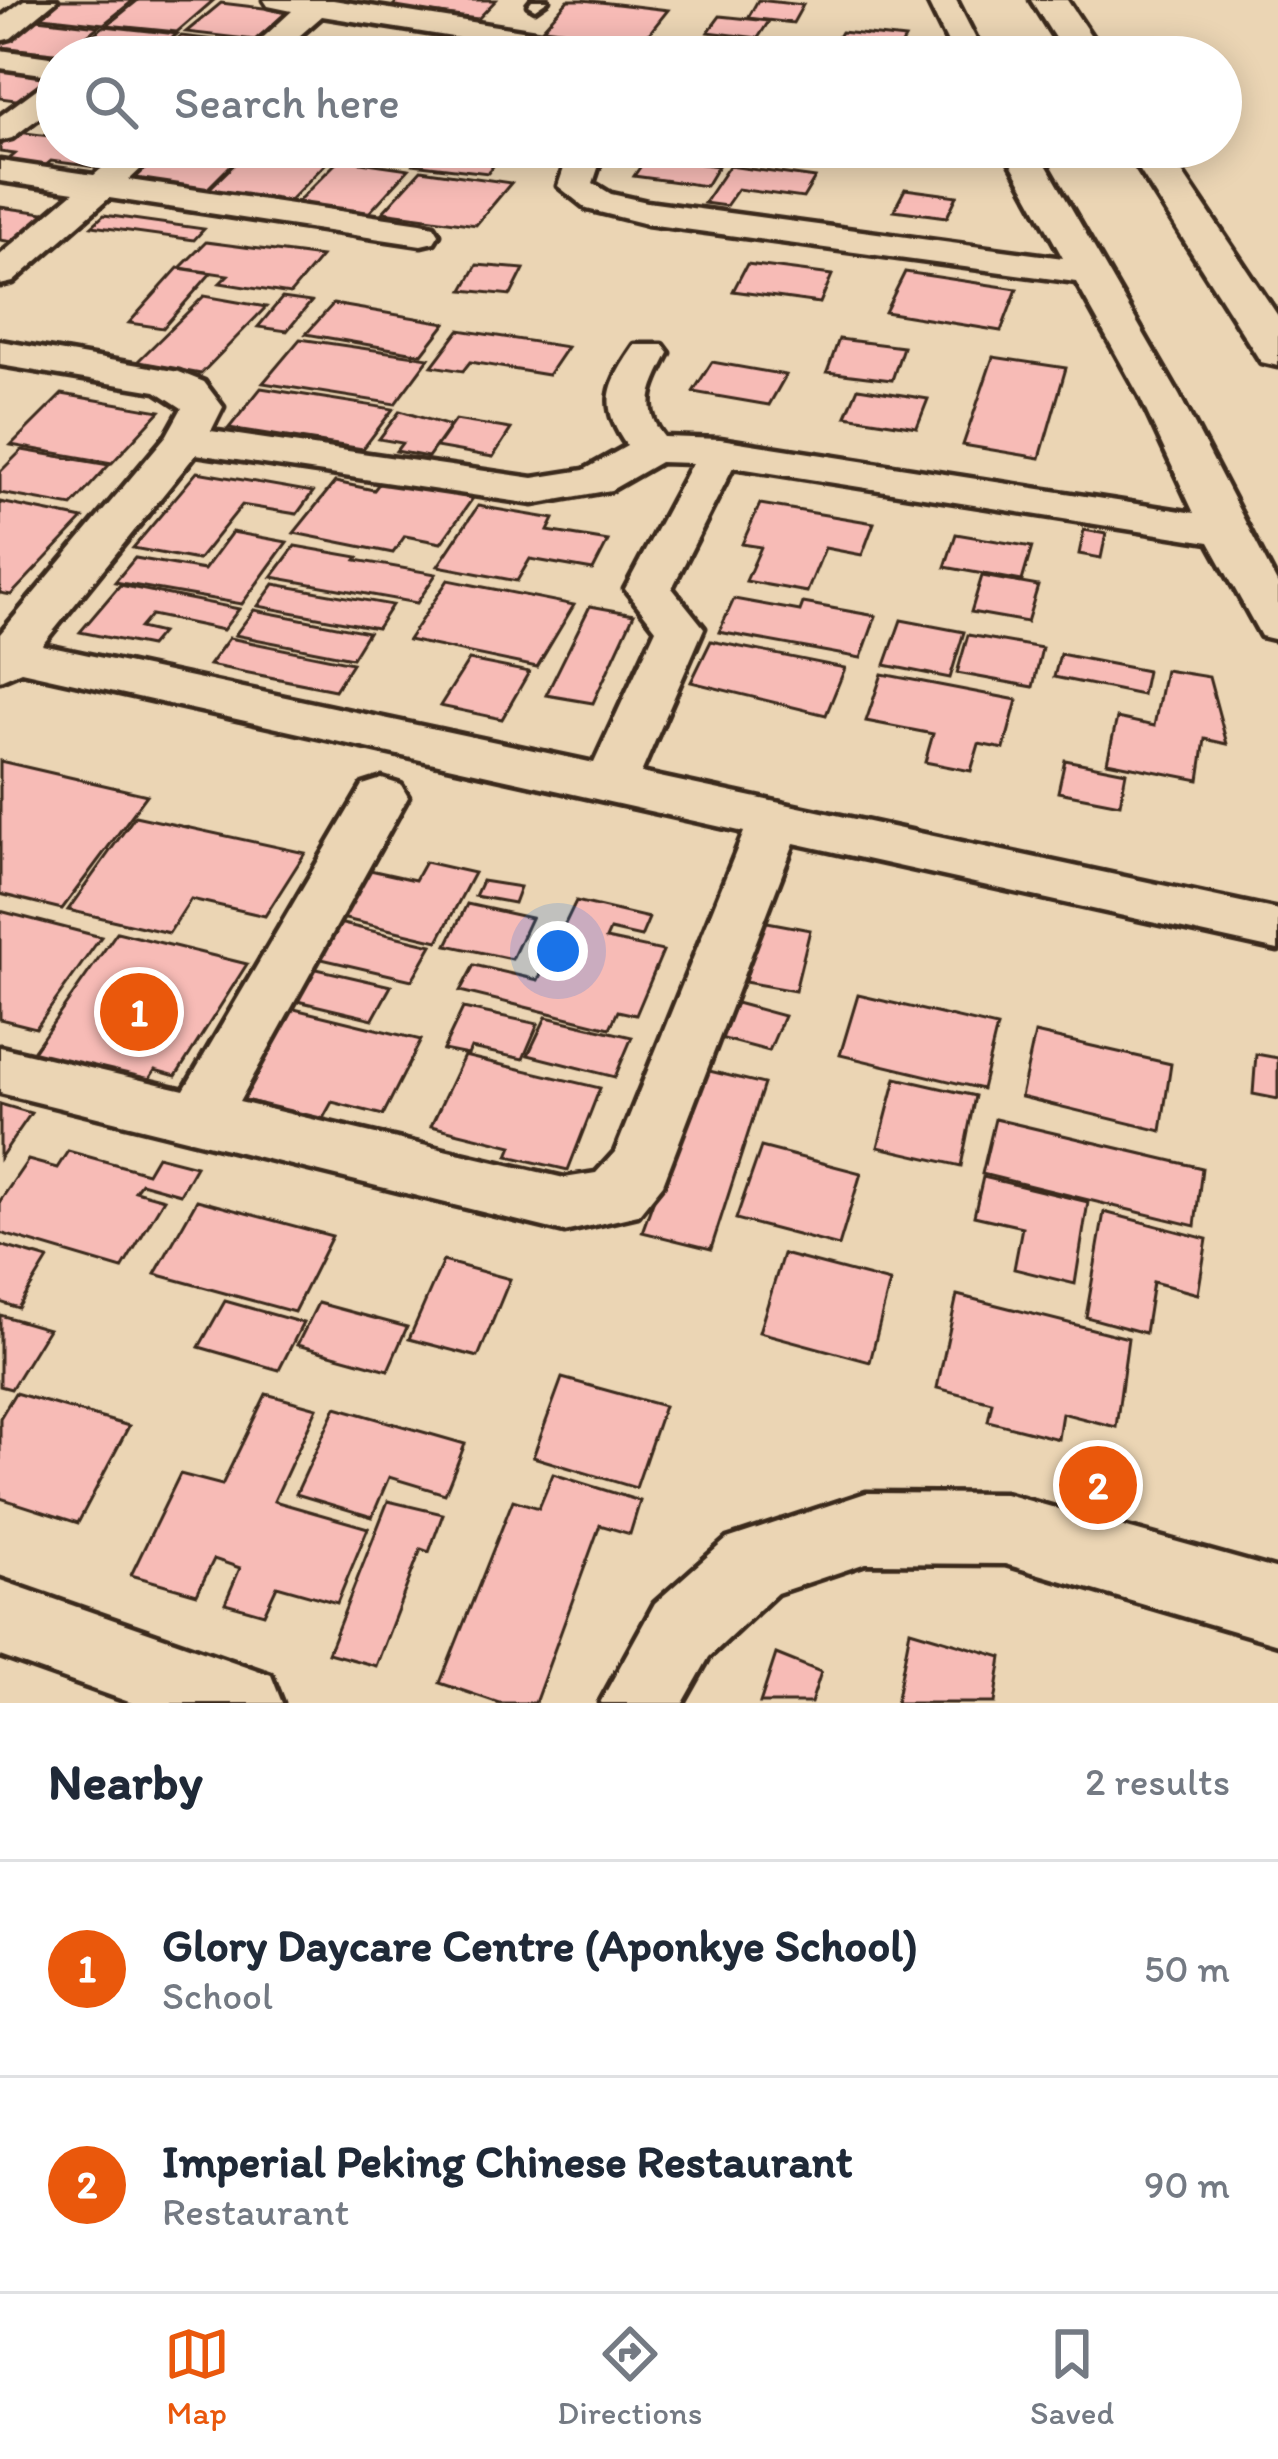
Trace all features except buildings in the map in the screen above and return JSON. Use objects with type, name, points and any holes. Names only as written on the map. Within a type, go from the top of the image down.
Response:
[{"type":"main road","points":[[1049,0],[1072,36]]},
{"type":"main road","points":[[1159,168],[1278,352]]},
{"type":"street","points":[[0,32],[42,0]]},
{"type":"street","points":[[278,0],[367,5],[527,36]]},
{"type":"street","points":[[941,0],[959,36]]},
{"type":"street","points":[[280,36],[317,4]]},
{"type":"street","points":[[0,59],[36,64]]},
{"type":"street","points":[[0,131],[36,104]]},
{"type":"street","points":[[0,274],[121,168]]},
{"type":"street","points":[[581,168],[575,186],[599,202],[647,213],[1093,273]]},
{"type":"street","points":[[1031,168],[1159,394],[1225,531],[1278,626]]},
{"type":"street","points":[[0,171],[421,234]]},
{"type":"street","points":[[0,353],[165,381],[190,391],[203,407],[184,440],[3,657],[1278,930]]},
{"type":"street","points":[[649,353],[626,401],[628,419],[652,449]]},
{"type":"street","points":[[184,440],[533,491],[596,481],[652,449],[719,452],[1225,531]]},
{"type":"street","points":[[610,784],[680,628],[647,589],[719,452]]},
{"type":"street","points":[[201,1115],[382,797]]},
{"type":"street","points":[[0,1070],[564,1205],[615,1196],[641,1166],[775,821]]},
{"type":"street","points":[[640,1703],[682,1630],[753,1565],[866,1528],[1005,1529],[1278,1607]]},
{"type":"street","points":[[0,1618],[244,1703]]},
{"type":"place","name":"Glory Daycare Centre (Aponkye School)","points":[[139,1012]]},
{"type":"place","name":"Imperial Peking Chinese Restaurant","points":[[1098,1485]]}]
